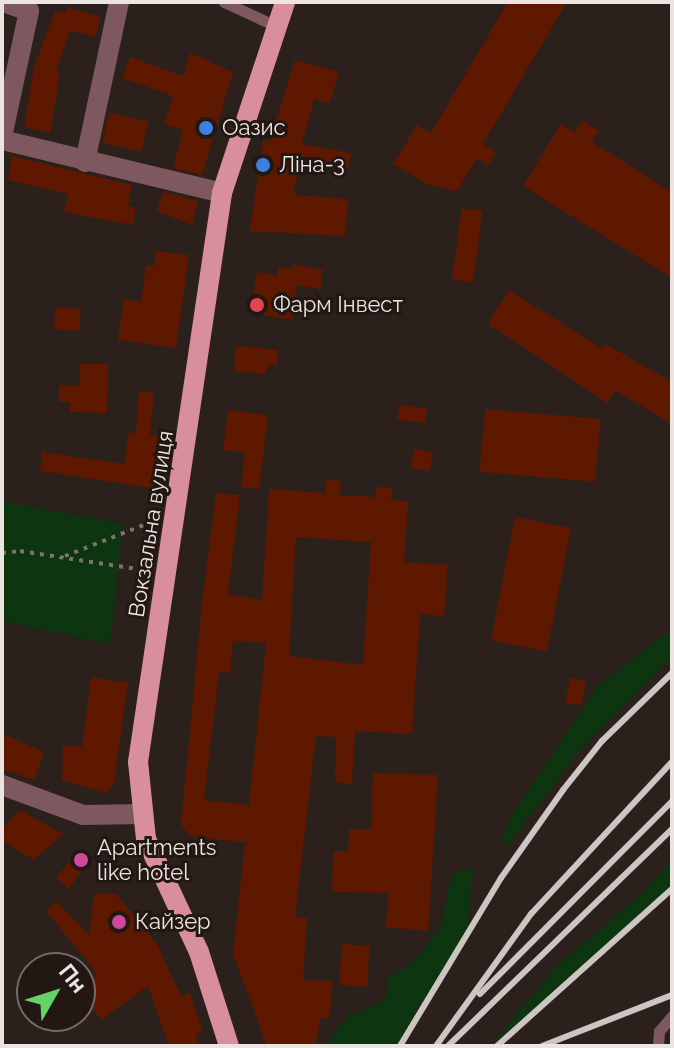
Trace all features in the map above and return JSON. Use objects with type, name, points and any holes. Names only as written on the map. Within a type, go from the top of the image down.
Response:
[{"type":"main road","name":"Вокзальна вулиця","points":[[229,1046],[199,952],[146,839],[138,762],[222,193],[285,2]]},
{"type":"street","points":[[3,2],[29,11],[2,138],[85,162],[222,193]]},
{"type":"street","points":[[85,162],[119,2]]},
{"type":"street","points":[[2,785],[83,815],[143,814]]},
{"type":"lane","points":[[224,2],[276,26]]},
{"type":"lane","points":[[658,1046],[659,1031],[672,1016]]},
{"type":"path","points":[[63,557],[162,518]]},
{"type":"path","points":[[2,553],[63,557],[154,572]]},
{"type":"green space","points":[[2,501],[123,524],[110,644],[2,621]]},
{"type":"green space","points":[[672,629],[672,657],[585,744],[507,847],[501,840],[515,810],[598,686]]},
{"type":"green space","points":[[672,860],[667,898],[490,1046],[559,964],[639,896]]},
{"type":"green space","points":[[473,869],[468,930],[457,957],[417,1008],[401,1046],[325,1046],[350,1014],[372,1008],[388,995],[387,978],[411,964],[440,929],[452,874]]},
{"type":"building","points":[[508,2],[567,2],[483,144],[496,152],[488,165],[477,159],[457,191],[428,185],[393,164],[417,125],[431,133]]},
{"type":"building","points":[[67,7],[101,17],[95,37],[70,30],[56,72],[60,73],[50,133],[24,127],[34,67],[55,11],[65,14]]},
{"type":"building","points":[[190,53],[233,72],[202,175],[173,168],[183,130],[164,124],[173,96],[122,78],[130,57],[183,76]]},
{"type":"building","points":[[295,60],[339,72],[330,103],[314,99],[302,144],[351,153],[348,169],[301,159],[294,190],[295,195],[348,199],[345,236],[250,231],[263,141],[270,141]]},
{"type":"building","points":[[109,113],[148,121],[142,152],[103,143]]},
{"type":"building","points":[[582,121],[599,131],[592,142],[672,192],[672,278],[523,186],[561,124],[575,133]]},
{"type":"building","points":[[12,156],[132,185],[128,206],[136,208],[133,225],[64,212],[68,194],[8,180]]},
{"type":"building","points":[[163,192],[198,201],[192,225],[157,211]]},
{"type":"building","points":[[462,208],[483,211],[473,282],[452,279]]},
{"type":"building","points":[[156,251],[189,255],[176,348],[118,340],[124,299],[141,302],[146,265],[154,266]]},
{"type":"building","points":[[293,264],[323,270],[320,289],[297,285],[292,320],[251,313],[257,272],[277,276],[278,267],[292,269]]},
{"type":"building","points":[[509,290],[603,349],[606,344],[672,382],[672,424],[615,390],[607,403],[488,324]]},
{"type":"building","points":[[56,307],[81,309],[79,331],[54,329]]},
{"type":"building","points":[[236,346],[278,350],[277,366],[267,365],[266,374],[234,371]]},
{"type":"building","points":[[80,364],[108,364],[107,413],[70,412],[70,402],[59,402],[59,385],[79,386]]},
{"type":"building","points":[[139,391],[154,393],[150,435],[166,437],[159,489],[40,471],[42,452],[124,464],[129,432],[136,433]]},
{"type":"building","points":[[399,405],[427,408],[425,423],[397,420]]},
{"type":"building","points":[[485,409],[601,419],[595,482],[480,472]]},
{"type":"building","points":[[228,410],[268,415],[259,489],[241,487],[245,453],[223,450]]},
{"type":"building","points":[[414,449],[433,452],[430,471],[411,468]]},
{"type":"building","points":[[326,480],[341,481],[340,495],[375,497],[376,487],[392,488],[391,500],[408,501],[404,562],[448,565],[444,616],[420,614],[412,734],[355,731],[352,784],[335,782],[336,737],[316,736],[295,917],[307,918],[303,980],[333,981],[329,1019],[321,1018],[315,1046],[267,1046],[233,954],[245,842],[191,837],[181,825],[202,603],[216,493],[240,495],[228,594],[262,600],[269,489],[325,493]],"holes":[[[296,537],[371,542],[363,665],[289,656]],[[233,641],[266,643],[249,805],[204,800],[219,672],[230,673]]]},
{"type":"building","points":[[515,517],[571,528],[547,652],[491,641]]},
{"type":"building","points":[[91,677],[128,683],[114,783],[106,793],[62,780],[63,745],[82,747]]},
{"type":"building","points":[[570,678],[586,681],[581,706],[565,703]]},
{"type":"building","points":[[2,733],[44,752],[34,780],[2,769]]},
{"type":"building","points":[[373,773],[438,775],[428,931],[386,927],[389,893],[332,892],[333,851],[348,851],[349,829],[371,829]]},
{"type":"building","points":[[20,810],[63,834],[34,860],[2,841],[2,829]]},
{"type":"building","points":[[79,849],[91,857],[69,889],[56,878]]},
{"type":"building","points":[[94,894],[116,894],[157,944],[181,996],[190,993],[203,1032],[196,1035],[199,1046],[169,1046],[148,986],[101,1020],[96,1013],[96,952],[80,952],[46,911],[56,901],[89,935]]},
{"type":"building","points":[[342,944],[370,946],[367,987],[339,985]]},
{"type":"railway","points":[[400,1046],[501,878],[563,790],[602,741],[672,673]]},
{"type":"railway","points":[[436,1046],[531,914],[672,762]]},
{"type":"railway","points":[[480,994],[672,801]]},
{"type":"railway","points":[[448,1046],[672,829]]},
{"type":"railway","points":[[497,1046],[672,889]]},
{"type":"railway","points":[[542,1046],[672,995]]},
{"type":"place","name":"Оазис","points":[[206,128]]},
{"type":"place","name":"Ліна-3","points":[[263,165]]},
{"type":"place","name":"Фарм Інвест","points":[[257,305]]},
{"type":"place","name":"Apartments like hotel","points":[[81,860]]},
{"type":"place","name":"Кайзер","points":[[119,922]]}]
